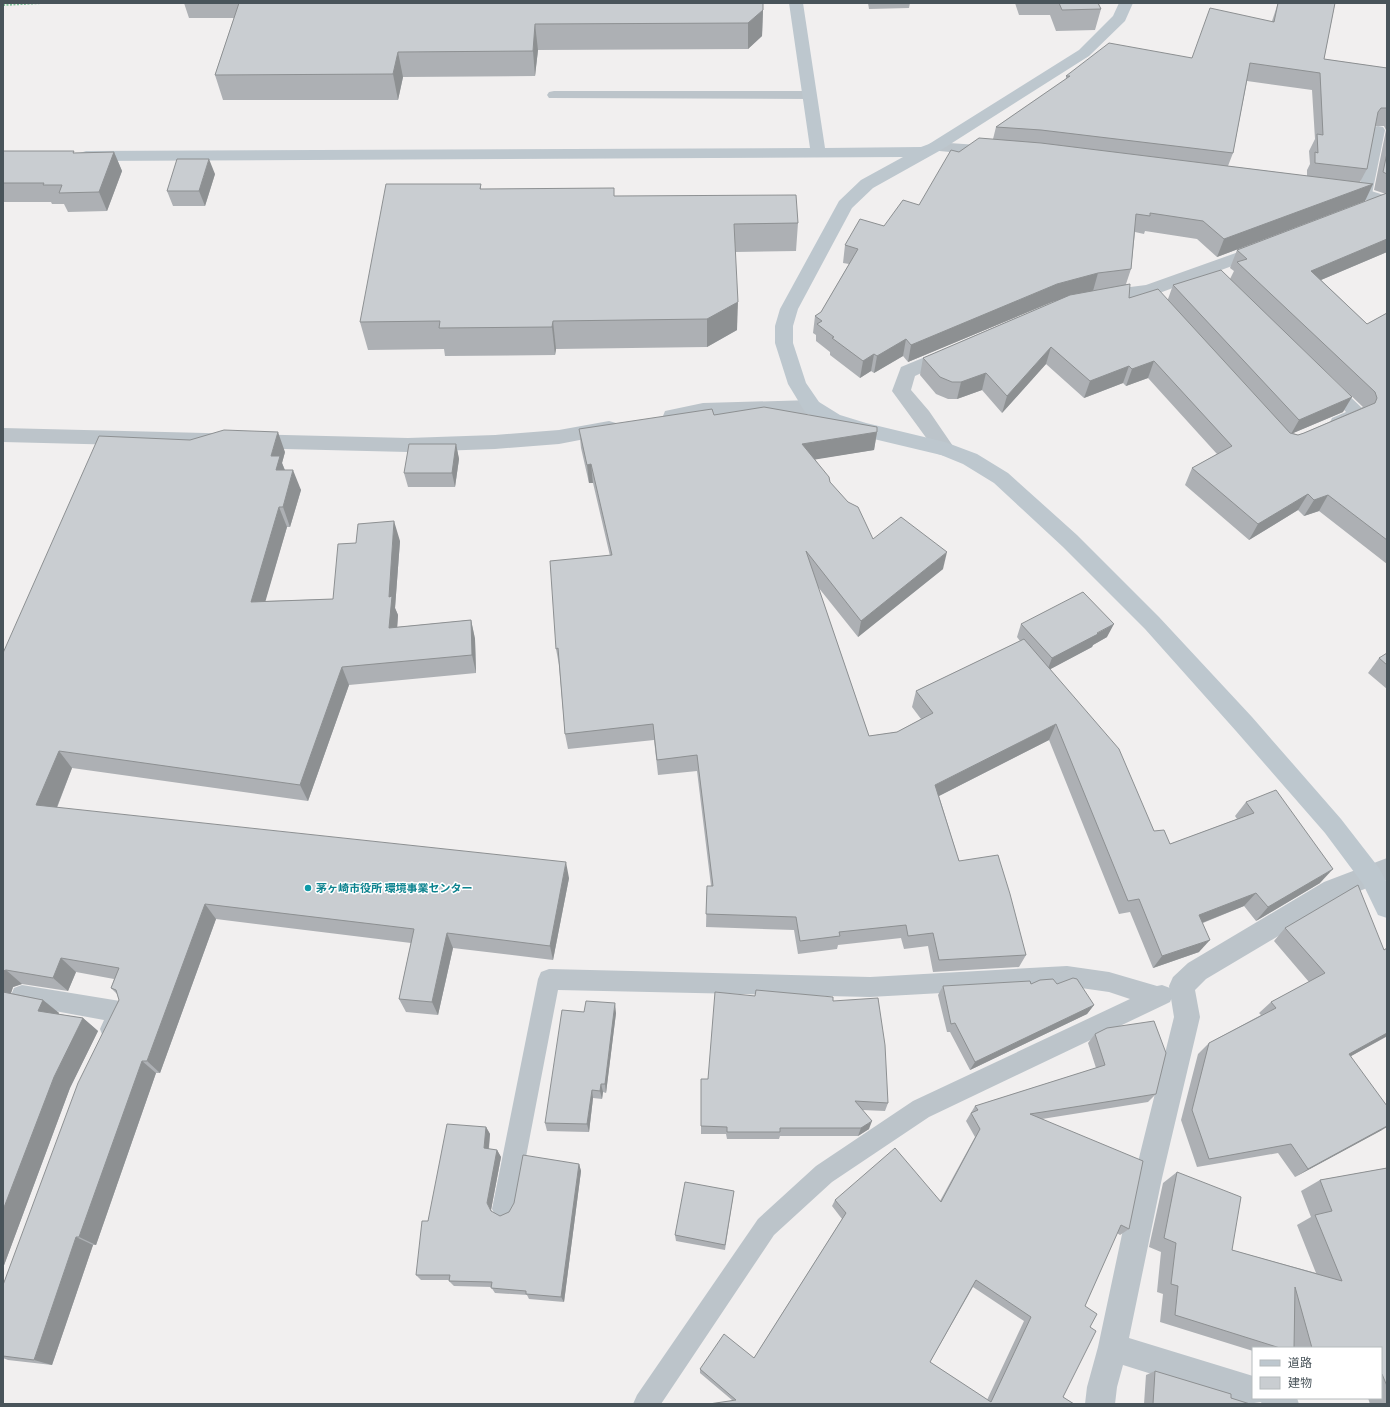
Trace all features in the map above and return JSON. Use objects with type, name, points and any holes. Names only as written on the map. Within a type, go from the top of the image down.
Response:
[{"type":"street","points":[[796,3],[818,151]]},
{"type":"street","points":[[1126,3],[1120,18],[1084,53],[929,149],[867,184],[845,205],[789,309],[784,326],[784,343],[797,384],[812,407],[833,420],[864,430],[945,449],[970,459],[1001,478],[1070,541],[1152,622],[1333,826],[1379,872],[1387,907]]},
{"type":"street","points":[[67,156],[929,149],[1006,152]]},
{"type":"street","points":[[1326,189],[1364,201],[1386,200]]},
{"type":"street","points":[[1086,300],[1153,297],[1215,275],[1275,244]]},
{"type":"street","points":[[945,449],[922,416],[901,391],[907,372],[964,347]]},
{"type":"street","points":[[658,419],[703,410],[812,407]]},
{"type":"street","points":[[3,435],[408,445],[495,442],[559,437],[627,424]]},
{"type":"street","points":[[1100,1404],[1102,1387],[1113,1347],[1148,1178],[1187,1017],[1182,986],[1197,971],[1333,890],[1379,872]]},
{"type":"street","points":[[1113,1347],[1252,1391]]},
{"type":"lane","points":[[554,95],[809,95]]},
{"type":"lane","points":[[1364,201],[1378,130]]},
{"type":"lane","points":[[1318,375],[1358,414],[1323,429]]},
{"type":"lane","points":[[504,1210],[549,979],[870,987],[1067,976],[1109,982],[1158,997]]},
{"type":"lane","points":[[646,1404],[766,1227],[824,1174],[922,1109],[1182,986]]},
{"type":"lane","points":[[22,995],[120,1012],[102,1047]]},
{"type":"path","points":[[3,5],[41,3]]},
{"type":"building","points":[[239,3],[763,3],[763,10],[748,23],[535,24],[533,51],[398,52],[393,74],[215,75]]},
{"type":"building","points":[[1059,3],[1098,3],[1101,9],[1062,10]]},
{"type":"building","points":[[1278,3],[1335,3],[1324,59],[1387,68],[1387,108],[1381,108],[1378,112],[1367,169],[1315,163],[1315,152],[1318,153],[1317,134],[1323,135],[1320,73],[1250,63],[1233,153],[1041,130],[996,127],[1070,76],[1066,76],[1109,43],[1192,58],[1210,8],[1274,22]]},
{"type":"building","points":[[979,138],[1041,143],[1373,184],[1224,239],[1203,221],[1150,213],[1150,216],[1136,214],[1131,269],[1098,273],[1057,284],[911,345],[906,339],[877,356],[874,354],[863,361],[832,338],[834,337],[817,324],[822,321],[815,316],[821,312],[858,249],[845,245],[860,219],[884,226],[903,200],[919,205],[951,150],[959,152]]},
{"type":"building","points":[[3,151],[74,151],[73,153],[114,152],[99,192],[59,193],[62,185],[43,185],[44,183],[3,183]]},
{"type":"building","points":[[1387,153],[1387,174],[1383,172]]},
{"type":"building","points":[[177,159],[209,159],[199,191],[167,191]]},
{"type":"building","points":[[386,184],[481,184],[480,189],[614,188],[614,196],[796,195],[798,223],[734,224],[738,302],[707,319],[553,321],[552,327],[439,328],[440,321],[360,322]]},
{"type":"building","points":[[1387,193],[1387,239],[1311,271],[1367,324],[1387,313],[1387,540],[1328,495],[1314,500],[1308,494],[1258,524],[1192,468],[1232,446],[1154,361],[1132,369],[1129,366],[1090,381],[1051,347],[1007,396],[986,373],[961,382],[952,382],[940,377],[923,358],[1070,295],[1130,284],[1129,298],[1158,289],[1290,433],[1298,435],[1304,433],[1375,403],[1377,398],[1375,392],[1237,262],[1247,259],[1237,250]]},
{"type":"building","points":[[1221,270],[1352,397],[1299,420],[1173,285]]},
{"type":"building","points":[[764,407],[877,427],[877,432],[802,444],[829,477],[830,482],[848,502],[858,507],[873,539],[901,517],[947,552],[861,621],[806,551],[869,736],[897,732],[933,713],[916,691],[1024,639],[1119,749],[1154,831],[1164,830],[1170,844],[1254,813],[1246,802],[1276,790],[1333,869],[1268,907],[1256,893],[1199,915],[1210,940],[1162,956],[1139,899],[1128,901],[1056,724],[935,785],[959,861],[998,855],[1026,955],[939,960],[933,933],[908,936],[906,925],[839,932],[840,936],[800,941],[796,917],[706,914],[707,886],[713,886],[697,755],[657,760],[653,724],[565,734],[558,648],[556,649],[550,561],[612,555],[591,464],[587,465],[579,429],[712,409],[714,415]]},
{"type":"building","points":[[224,430],[278,432],[271,456],[280,456],[276,470],[293,470],[283,507],[279,507],[251,602],[333,599],[338,544],[356,543],[358,524],[394,521],[389,597],[392,596],[389,628],[471,620],[472,655],[342,667],[300,785],[59,751],[36,805],[566,862],[550,946],[447,933],[432,1002],[399,999],[414,929],[205,904],[147,1061],[142,1061],[79,1237],[76,1237],[34,1360],[3,1356],[3,1285],[78,1083],[119,1000],[116,990],[111,988],[119,968],[61,958],[53,978],[6,970],[3,971],[3,653],[99,436],[190,440]]},
{"type":"building","points":[[409,444],[456,444],[452,473],[404,473]]},
{"type":"building","points":[[1083,592],[1114,624],[1052,658],[1021,624]]},
{"type":"building","points":[[1387,653],[1387,665],[1379,658]]},
{"type":"building","points":[[1358,885],[1384,950],[1387,948],[1387,1033],[1349,1054],[1387,1106],[1387,1126],[1308,1169],[1291,1144],[1209,1159],[1192,1110],[1209,1043],[1276,1008],[1271,1002],[1325,973],[1285,928]]},
{"type":"building","points":[[1073,978],[1077,979],[1094,1005],[975,1062],[955,1023],[951,1024],[943,986],[1030,981],[1031,984],[1040,980],[1053,979],[1057,984]]},
{"type":"building","points":[[756,990],[833,997],[833,1001],[878,998],[885,1045],[888,1103],[855,1101],[872,1121],[861,1128],[780,1128],[780,1132],[727,1132],[727,1127],[701,1126],[701,1079],[708,1079],[715,992],[755,996]]},
{"type":"building","points":[[3,992],[43,1000],[38,1011],[83,1018],[54,1077],[3,1210]]},
{"type":"building","points":[[586,1001],[615,1003],[605,1084],[601,1084],[600,1091],[592,1090],[587,1124],[545,1123],[562,1010],[584,1012]]},
{"type":"building","points":[[1154,1021],[1166,1053],[1156,1094],[1030,1114],[1143,1161],[1129,1229],[1121,1225],[1085,1306],[1097,1314],[1090,1327],[1096,1331],[1063,1397],[1074,1404],[709,1404],[736,1400],[700,1369],[724,1334],[754,1358],[846,1213],[835,1200],[895,1148],[941,1202],[980,1129],[971,1113],[978,1110],[975,1106],[1105,1065],[1095,1034],[1107,1028]],"holes":[[[976,1280],[1031,1317],[991,1402],[930,1362]]]},
{"type":"building","points":[[447,1124],[486,1127],[484,1148],[497,1150],[487,1203],[491,1211],[500,1216],[509,1212],[514,1203],[523,1155],[579,1164],[561,1297],[526,1294],[526,1291],[491,1288],[492,1282],[449,1281],[450,1275],[416,1275],[422,1221],[428,1221]]},
{"type":"building","points":[[1387,1168],[1387,1386],[1382,1374],[1382,1347],[1312,1347],[1295,1287],[1294,1347],[1277,1347],[1175,1315],[1178,1286],[1171,1284],[1176,1243],[1164,1238],[1177,1172],[1241,1197],[1232,1250],[1342,1281],[1315,1215],[1332,1211],[1320,1180]]},
{"type":"building","points":[[685,1182],[734,1191],[725,1245],[675,1235]]},
{"type":"building","points":[[1155,1371],[1231,1394],[1231,1398],[1250,1404],[1153,1404]]},
{"type":"place","name":"茅ヶ崎市役所 環境事業センター","points":[[308,888]]}]
